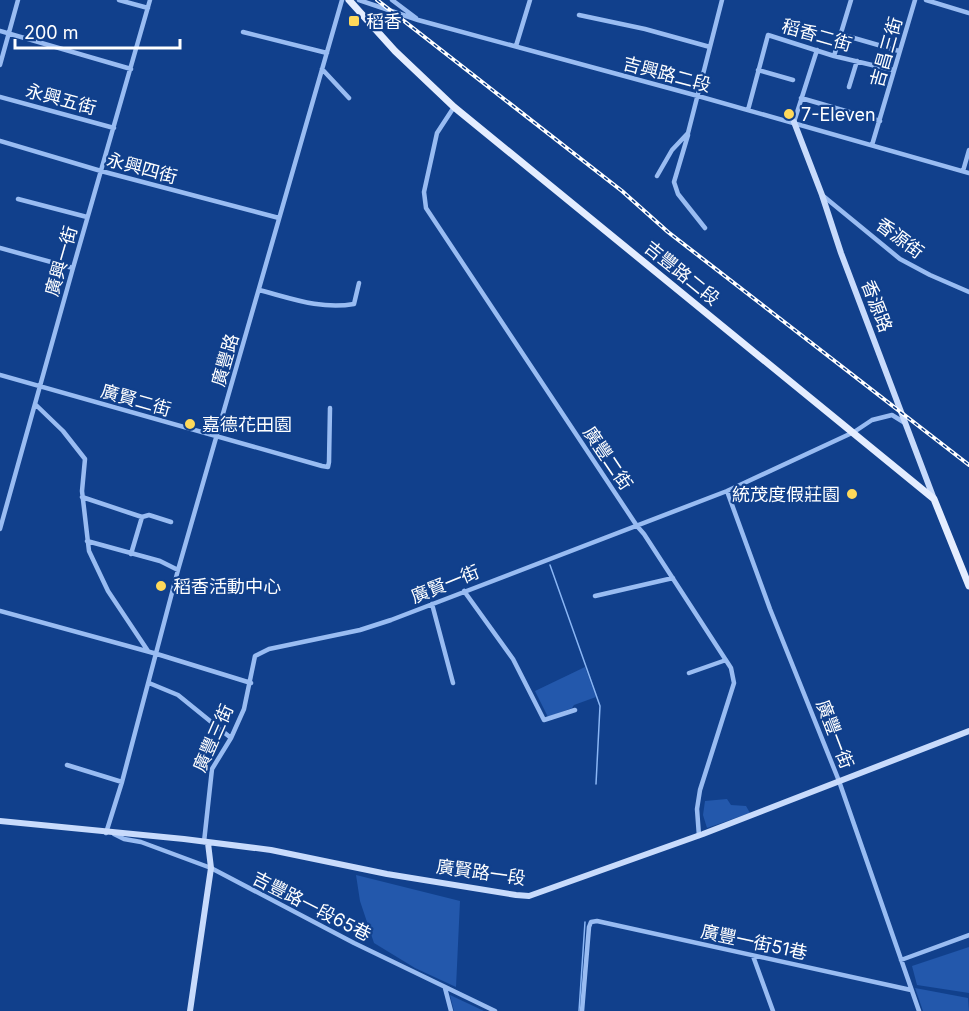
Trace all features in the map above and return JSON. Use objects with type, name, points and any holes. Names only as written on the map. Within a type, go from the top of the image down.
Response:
[{"type":"main road","name":"吉豐路二段","points":[[349,0],[395,51],[454,107],[934,499],[969,586]]},
{"type":"street","points":[[0,65],[18,0]]},
{"type":"street","points":[[119,0],[148,8]]},
{"type":"street","name":"廣興一街","points":[[0,530],[72,268],[150,0]]},
{"type":"street","name":"廣豐路","points":[[106,833],[122,782],[178,570],[342,0]]},
{"type":"street","name":"吉興路二段","points":[[359,0],[418,20],[794,122],[966,172]]},
{"type":"street","points":[[392,0],[418,20]]},
{"type":"street","points":[[516,46],[530,0]]},
{"type":"street","points":[[705,228],[678,194],[674,182],[722,0]]},
{"type":"street","points":[[834,56],[851,0]]},
{"type":"street","name":"吉昌三街","points":[[872,145],[915,0]]},
{"type":"street","points":[[926,0],[969,13]]},
{"type":"street","points":[[579,15],[645,29],[710,47]]},
{"type":"street","points":[[0,31],[131,69]]},
{"type":"street","points":[[243,32],[327,53]]},
{"type":"street","points":[[840,34],[899,51]]},
{"type":"street","name":"稻香二街","points":[[758,70],[768,35],[834,56],[893,70]]},
{"type":"street","points":[[794,122],[817,50]]},
{"type":"street","points":[[849,87],[857,61]]},
{"type":"street","points":[[322,69],[349,98]]},
{"type":"street","points":[[748,110],[758,70],[793,80]]},
{"type":"street","name":"永興五街","points":[[0,97],[114,128]]},
{"type":"street","points":[[801,98],[880,121]]},
{"type":"street","name":"廣豐二街","points":[[454,107],[437,133],[424,192],[426,208],[731,668],[734,683],[700,790],[697,810],[699,836]]},
{"type":"street","name":"香源路","points":[[794,122],[934,499]]},
{"type":"street","points":[[657,176],[672,150],[688,133]]},
{"type":"street","name":"永興四街","points":[[0,141],[101,171],[279,218]]},
{"type":"street","points":[[966,172],[969,150]]},
{"type":"street","name":"香源街","points":[[822,195],[900,259],[969,292]]},
{"type":"street","points":[[18,199],[87,217]]},
{"type":"street","points":[[0,248],[72,268]]},
{"type":"street","points":[[259,290],[322,306],[342,307],[354,304],[359,283]]},
{"type":"street","name":"廣賢二街","points":[[0,375],[328,467],[330,408]]},
{"type":"street","points":[[36,405],[63,431],[86,459],[82,497],[88,551],[101,578],[148,651]]},
{"type":"street","name":"廣賢一街","points":[[251,683],[255,656],[269,649],[371,627],[432,604],[727,491],[854,432],[872,420],[892,416],[905,423]]},
{"type":"street","name":"廣豐一街","points":[[727,491],[770,609],[839,782],[919,1011]]},
{"type":"street","points":[[82,497],[142,517],[149,515],[171,522]]},
{"type":"street","points":[[131,554],[142,517]]},
{"type":"street","points":[[87,541],[160,561],[178,570]]},
{"type":"street","points":[[595,596],[673,578]]},
{"type":"street","points":[[464,591],[513,659],[544,720],[575,710]]},
{"type":"street","points":[[432,604],[453,683]]},
{"type":"street","points":[[0,611],[148,651],[251,683]]},
{"type":"street","points":[[689,673],[726,660]]},
{"type":"street","points":[[149,682],[178,695],[231,738]]},
{"type":"street","name":"廣豐三街","points":[[190,1011],[211,868],[206,843],[212,769],[231,738],[244,709],[251,683]]},
{"type":"street","name":"廣賢路一段","points":[[0,821],[114,834],[184,839],[296,853],[387,874],[529,896],[699,836],[969,731]]},
{"type":"street","points":[[67,765],[122,782]]},
{"type":"street","name":"吉豐路一段65巷","points":[[114,834],[211,868],[354,943],[495,1011]]},
{"type":"street","name":"廣豐一街51巷","points":[[582,1011],[588,927],[591,922],[597,921],[911,990]]},
{"type":"street","points":[[901,960],[969,934]]},
{"type":"street","points":[[753,957],[772,1011]]},
{"type":"street","points":[[445,988],[452,1011]]},
{"type":"shaded area","points":[[585,667],[596,697],[548,717],[535,691]]},
{"type":"shaded area","points":[[727,799],[731,805],[746,806],[750,813],[707,828],[703,815],[705,801]]},
{"type":"shaded area","points":[[356,875],[460,901],[456,987],[415,968],[374,943],[360,901]]},
{"type":"shaded area","points":[[969,947],[969,993],[917,985],[912,966]]},
{"type":"shaded area","points":[[915,988],[968,998],[969,1011],[923,1011]]},
{"type":"shaded area","points":[[450,995],[484,1011],[454,1011]]},
{"type":"waterway","points":[[550,565],[600,706],[596,784]]},
{"type":"waterway","points":[[579,1011],[585,922]]},
{"type":"railway","points":[[377,0],[622,191],[668,232],[969,465]]},
{"type":"place","name":"稻香","points":[[354,21]]},
{"type":"place","name":"7-Eleven","points":[[789,114]]},
{"type":"place","name":"嘉德花田園","points":[[190,424]]},
{"type":"place","name":"統茂度假莊園","points":[[852,494]]},
{"type":"place","name":"稻香活動中心","points":[[161,586]]}]
